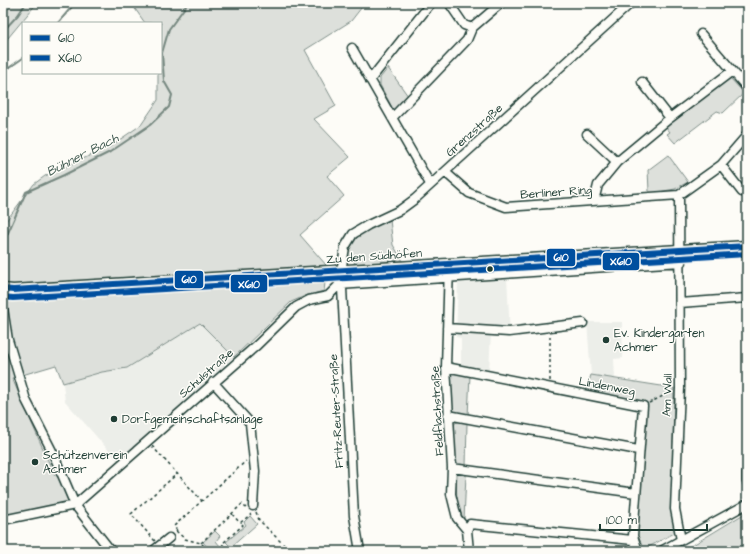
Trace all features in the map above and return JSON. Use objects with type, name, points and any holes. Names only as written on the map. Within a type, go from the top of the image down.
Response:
[{"type":"street","points":[[370,80],[431,3]]},
{"type":"street","points":[[449,3],[464,25],[472,28]]},
{"type":"street","points":[[392,118],[467,40],[472,28],[501,3]]},
{"type":"street","name":"Grenzstraße","points":[[340,271],[345,247],[353,234],[400,210],[415,199],[627,4]]},
{"type":"street","points":[[701,34],[747,88]]},
{"type":"street","points":[[352,48],[430,184]]},
{"type":"street","points":[[594,201],[598,185],[617,162],[670,118],[732,72]]},
{"type":"street","points":[[642,82],[670,118]]},
{"type":"street","points":[[587,134],[617,162]]},
{"type":"street","points":[[681,250],[680,195],[721,164],[747,135]]},
{"type":"street","points":[[721,164],[742,192],[747,192]]},
{"type":"street","name":"Berliner Ring","points":[[445,172],[469,193],[506,207],[680,195]]},
{"type":"street","name":"Zu den Südhöfen","points":[[3,289],[13,290],[747,246]]},
{"type":"street","name":"Am Wall","points":[[681,250],[680,388],[675,509],[681,540]]},
{"type":"street","points":[[339,285],[681,262]]},
{"type":"street","name":"Feldflachstraße","points":[[449,264],[446,367],[452,468],[451,494],[457,518],[467,530],[470,551]]},
{"type":"street","name":"Fritz-Reuter-Straße","points":[[340,271],[339,285],[342,288],[354,516],[360,551]]},
{"type":"street","name":"Schulstraße","points":[[75,505],[258,345],[296,307],[304,302],[328,296],[339,285]]},
{"type":"street","points":[[680,303],[747,298]]},
{"type":"street","points":[[3,308],[8,340],[26,400],[52,451],[75,505],[111,551]]},
{"type":"street","points":[[447,328],[509,332],[583,323]]},
{"type":"street","name":"Lindenweg","points":[[446,367],[643,406],[638,450],[633,540],[638,551]]},
{"type":"street","points":[[214,382],[250,423],[255,471],[253,506]]},
{"type":"street","points":[[448,415],[638,450]]},
{"type":"street","points":[[452,468],[636,493]]},
{"type":"street","points":[[747,473],[747,482]]},
{"type":"street","points":[[661,551],[747,504]]},
{"type":"street","points":[[3,520],[75,505]]},
{"type":"street","points":[[467,530],[470,524],[633,540]]},
{"type":"street","points":[[152,551],[169,538]]},
{"type":"path","points":[[549,327],[549,387]]},
{"type":"path","points":[[643,406],[680,388]]},
{"type":"path","points":[[148,441],[202,501]]},
{"type":"path","points":[[208,551],[201,542],[185,539],[174,526],[253,455]]},
{"type":"path","points":[[161,544],[155,541],[131,514],[177,474]]},
{"type":"path","points":[[201,542],[242,504],[251,514],[240,523]]},
{"type":"path","points":[[253,506],[259,520],[284,545],[278,551]]},
{"type":"path","points":[[226,551],[227,549],[222,544],[243,525],[232,514]]},
{"type":"path","points":[[169,538],[177,531]]},
{"type":"shaded area","points":[[7,3],[37,3],[3,44],[3,10]]},
{"type":"shaded area","points":[[131,3],[365,3],[351,21],[305,50],[336,106],[314,119],[350,157],[327,176],[344,196],[300,235],[327,266],[324,291],[305,296],[291,302],[234,357],[200,323],[127,368],[102,372],[63,383],[56,365],[12,378],[54,474],[60,479],[71,501],[3,516],[3,225],[34,184],[45,176],[109,147],[141,125],[158,100],[158,74],[162,74],[162,22],[144,22]]},
{"type":"shaded area","points":[[388,68],[408,96],[394,111],[380,85],[380,78]]},
{"type":"shaded area","points":[[730,78],[744,93],[723,113],[717,111],[675,143],[667,134],[670,132],[666,127]]},
{"type":"shaded area","points":[[668,155],[688,182],[675,189],[647,194],[649,191],[648,170]]},
{"type":"shaded area","points":[[390,220],[393,245],[403,261],[356,264],[348,255],[353,241],[364,232]]},
{"type":"shaded area","points":[[675,255],[673,258],[668,260],[510,270],[509,268],[490,269],[490,267]]},
{"type":"shaded area","points":[[442,269],[444,272],[351,278],[347,276]]},
{"type":"shaded area","points":[[507,277],[510,334],[491,333],[489,371],[461,364],[461,338],[456,337],[458,281]]},
{"type":"shaded area","name":"Ev. Kindergarten Achmer","points":[[587,322],[622,322],[623,358],[614,359],[615,379],[591,375]]},
{"type":"shaded area","points":[[200,323],[234,357],[118,461],[65,401],[63,383],[102,372],[127,368]]},
{"type":"shaded area","points":[[455,372],[470,375],[468,416],[453,412],[450,378]]},
{"type":"shaded area","points":[[591,375],[674,388],[672,509],[680,530],[641,551],[633,551],[645,404],[586,391]]},
{"type":"shaded area","points":[[460,421],[467,422],[466,467],[458,466],[455,462],[453,427],[455,423]]},
{"type":"shaded area","points":[[459,473],[466,474],[464,520],[457,504],[456,476]]},
{"type":"shaded area","points":[[747,512],[747,551],[683,551]]},
{"type":"shaded area","points":[[250,516],[257,524],[231,547],[226,542],[246,525],[244,522]]},
{"type":"shaded area","points":[[215,531],[220,536],[216,541],[224,551],[211,551],[203,542]]},
{"type":"waterway","points":[[3,31],[18,15],[26,3]]},
{"type":"waterway","points":[[59,22],[75,3]]},
{"type":"waterway","name":"Bühner Bach","points":[[3,237],[7,235],[26,192],[110,152],[150,125],[169,107],[172,95],[164,81],[162,53],[169,29],[188,3]]},
{"type":"waterway","points":[[3,72],[22,59]]},
{"type":"transit line","name":"610","points":[[3,289],[13,290],[747,246]]},
{"type":"transit line","name":"X610","points":[[3,297],[13,298],[747,254]]},
{"type":"place","name":"Ev. Kindergarten Achmer","points":[[606,340]]},
{"type":"place","name":"Dorfgemeinschaftsanlage","points":[[114,419]]},
{"type":"place","name":"Schützenverein Achmer","points":[[35,462]]}]
